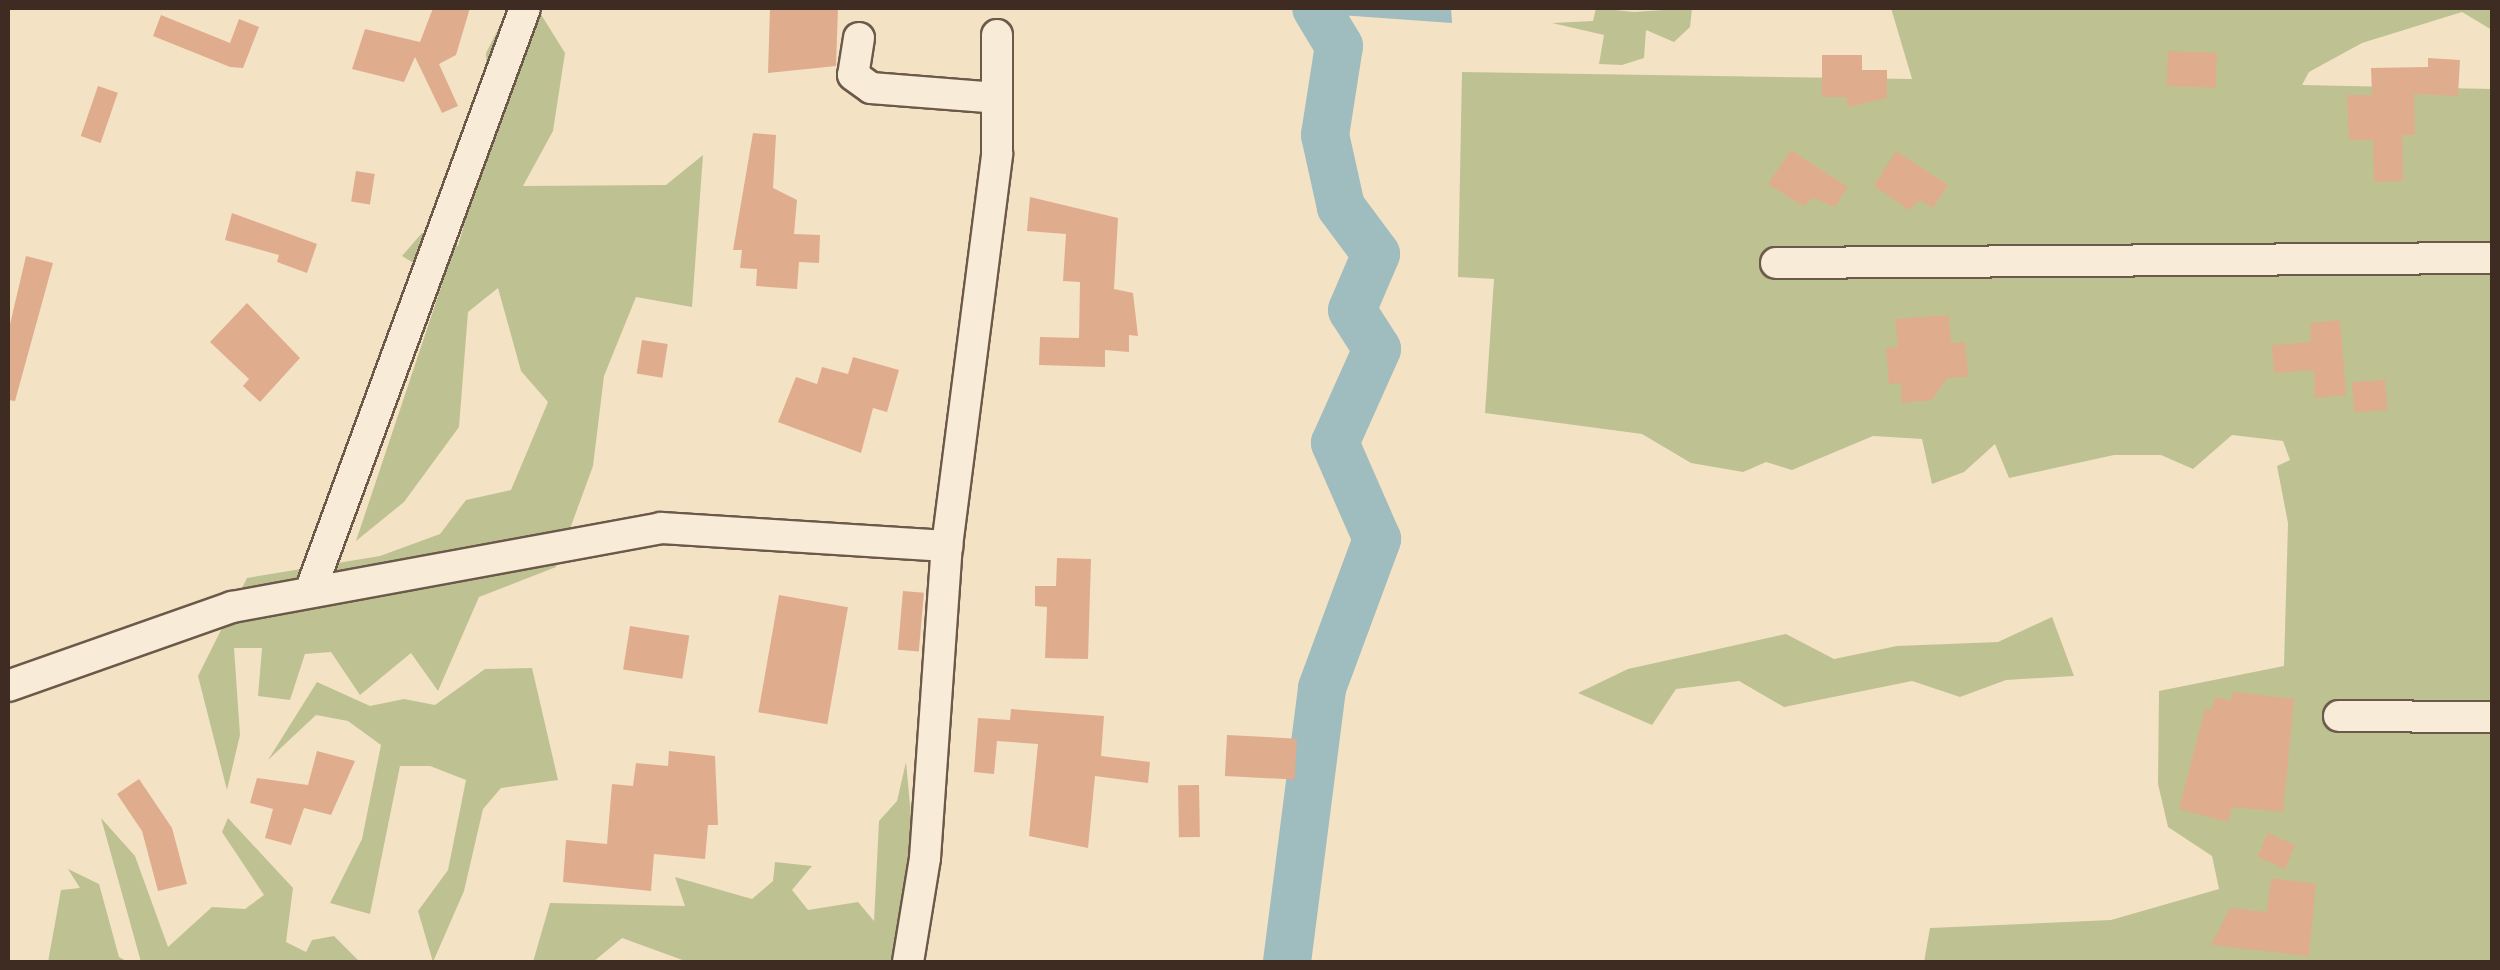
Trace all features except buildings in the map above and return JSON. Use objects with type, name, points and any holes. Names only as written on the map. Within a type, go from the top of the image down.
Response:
[{"type":"street","points":[[311,590],[524,8]]},
{"type":"street","points":[[908,962],[925,858],[946,546],[998,153],[996,35]]},
{"type":"street","points":[[859,38],[853,75],[871,88],[997,98]]},
{"type":"street","points":[[1776,263],[2492,258]]},
{"type":"street","points":[[8,686],[232,607],[661,528],[946,546]]},
{"type":"street","points":[[2339,716],[2492,717]]},
{"type":"green space","points":[[509,8],[537,8],[565,53],[553,131],[523,186],[666,185],[703,155],[692,307],[636,297],[604,376],[593,466],[556,567],[479,597],[438,691],[411,653],[360,695],[331,652],[305,654],[290,700],[258,696],[262,648],[234,648],[240,735],[227,790],[198,676],[247,578],[380,556],[440,534],[466,500],[511,490],[548,402],[521,371],[498,288],[468,312],[459,427],[404,502],[356,541],[443,281],[402,256],[422,233],[458,246],[468,210],[451,175],[487,72],[486,53]]},
{"type":"green space","points":[[1596,8],[1634,12],[1692,8],[1690,27],[1674,42],[1646,30],[1644,58],[1622,65],[1599,64],[1604,35],[1552,23],[1593,21]]},
{"type":"green space","points":[[1891,8],[2492,8],[2492,30],[2462,12],[2362,43],[2309,72],[2302,85],[2492,89],[2492,962],[1924,962],[1930,928],[2111,920],[2219,889],[2212,856],[2168,827],[2158,784],[2159,691],[2284,666],[2288,523],[2277,466],[2290,460],[2283,441],[2232,435],[2193,469],[2161,455],[2114,455],[2009,478],[1995,444],[1964,472],[1932,484],[1922,439],[1873,436],[1792,470],[1766,462],[1743,472],[1691,463],[1642,434],[1485,413],[1494,279],[1458,277],[1462,72],[1912,79]]},
{"type":"green space","points":[[2052,617],[2074,676],[2006,680],[1960,697],[1912,681],[1784,707],[1739,681],[1676,689],[1652,725],[1578,693],[1628,669],[1786,634],[1834,659],[1897,646],[1998,642]]},
{"type":"green space","points":[[532,668],[558,780],[501,788],[483,809],[464,891],[433,962],[418,911],[448,870],[466,780],[430,766],[400,766],[370,914],[330,903],[362,839],[381,745],[348,721],[316,715],[268,760],[317,682],[370,706],[404,699],[435,705],[485,669]]},
{"type":"green space","points":[[906,762],[913,837],[901,962],[688,962],[622,938],[593,962],[533,962],[550,903],[685,906],[675,877],[752,899],[773,881],[775,862],[812,866],[792,890],[808,910],[858,902],[874,921],[879,821],[897,801]]},
{"type":"green space","points":[[101,818],[135,856],[168,947],[212,907],[245,909],[264,895],[222,832],[228,818],[293,888],[286,942],[306,952],[312,940],[334,936],[360,962],[141,962]]},
{"type":"green space","points":[[68,869],[99,884],[119,957],[128,962],[48,962],[61,890],[80,888]]},
{"type":"water","points":[[1338,8],[1451,8],[1452,23],[1340,15]]},
{"type":"waterway","points":[[1287,962],[1322,688],[1377,539],[1335,443],[1377,349],[1352,310],[1376,254],[1341,207],[1325,135],[1339,46],[1316,8]]}]
